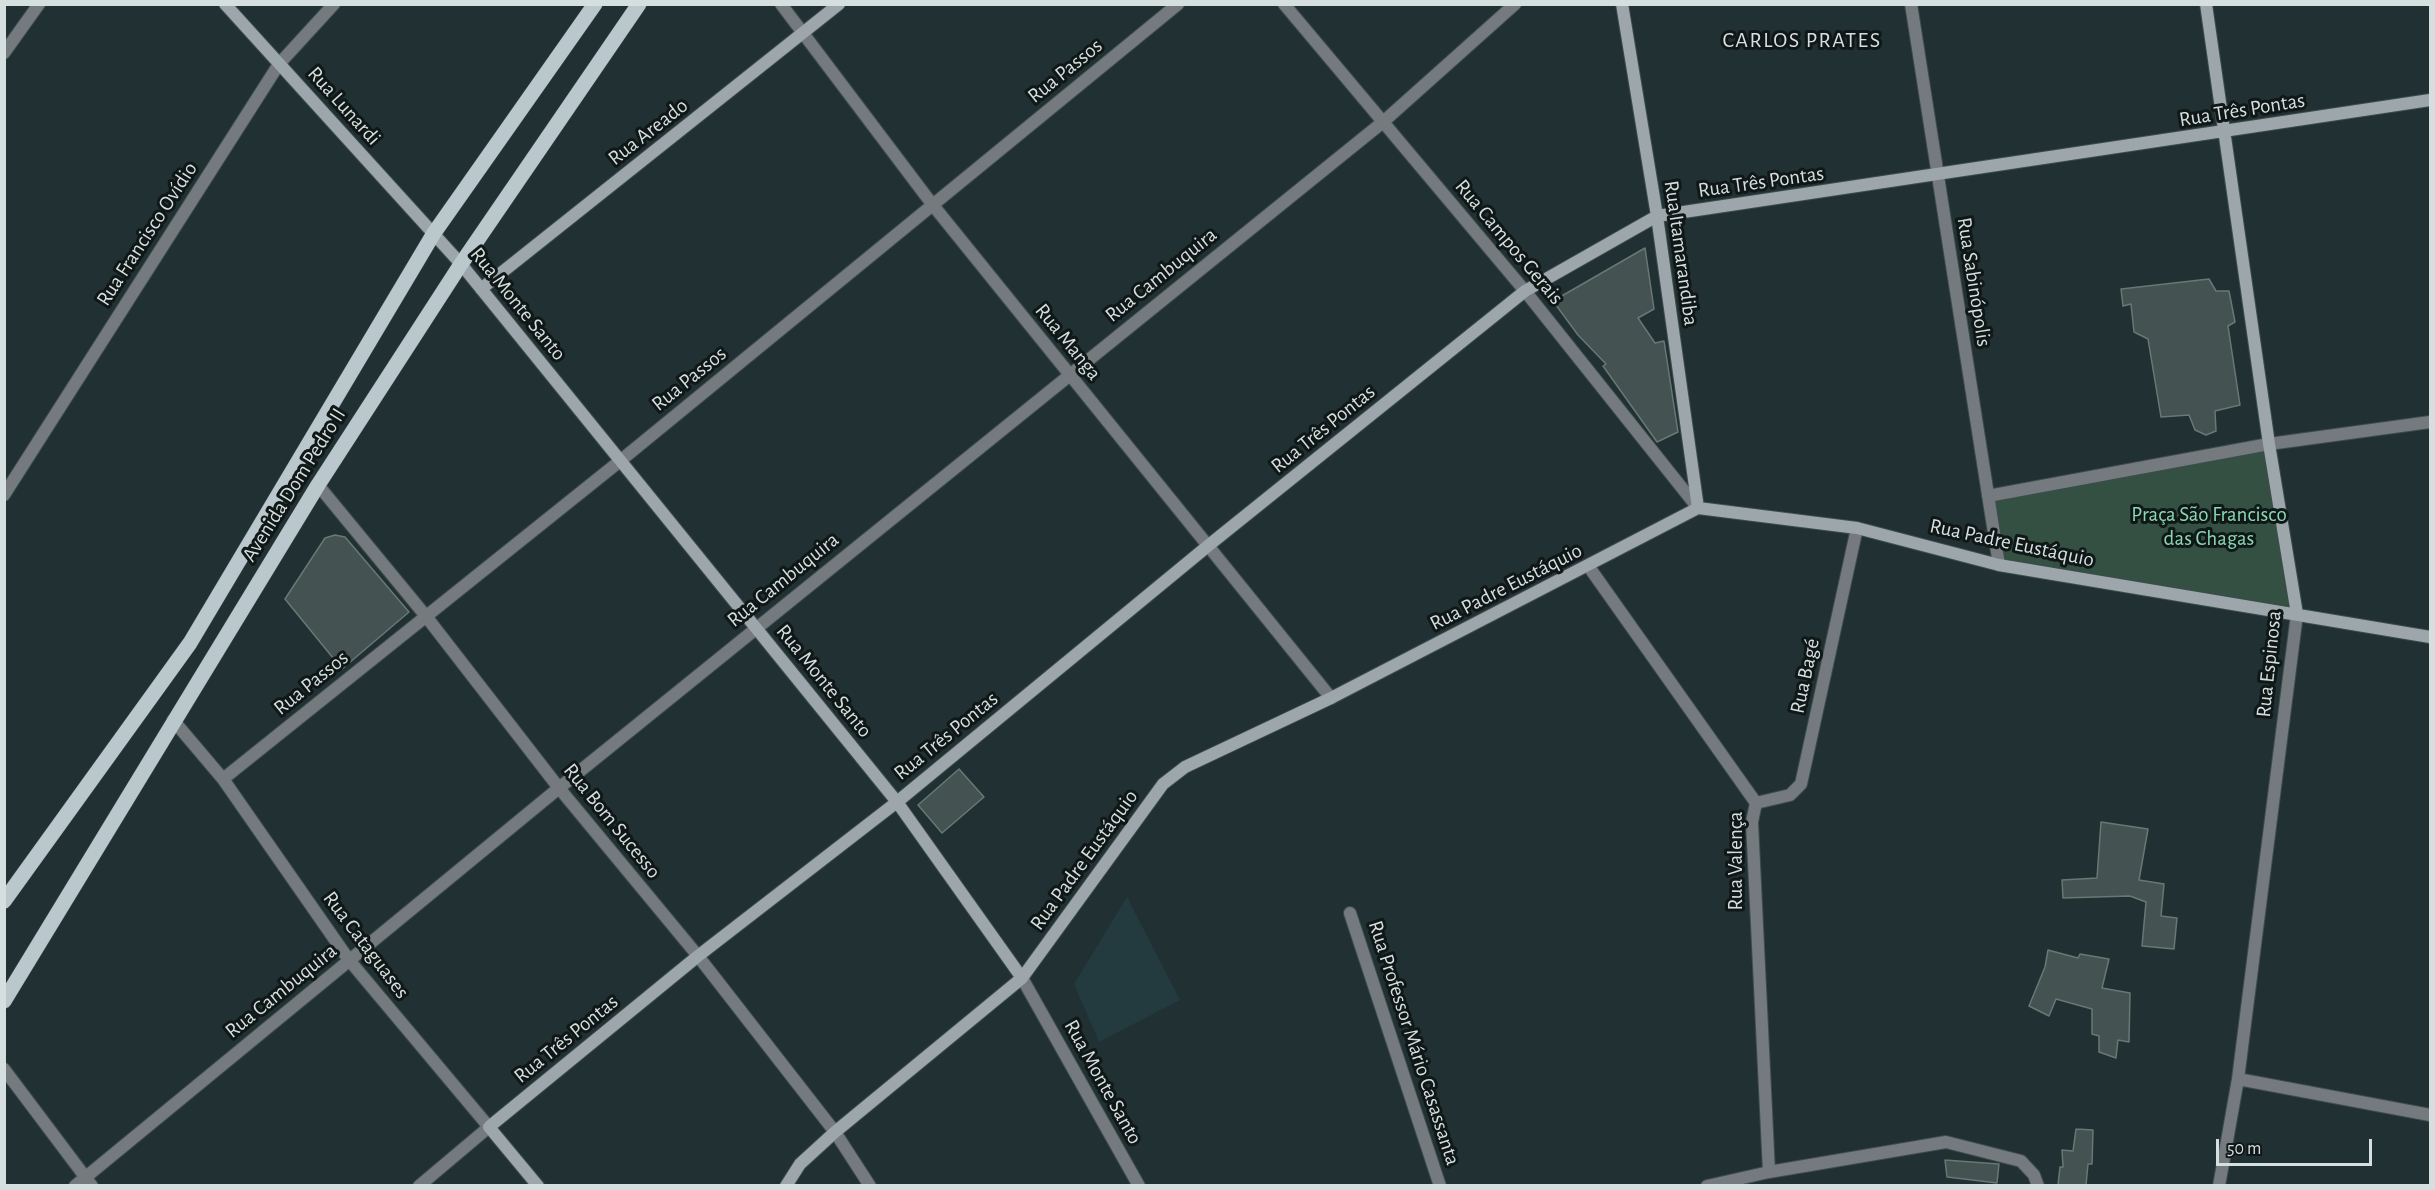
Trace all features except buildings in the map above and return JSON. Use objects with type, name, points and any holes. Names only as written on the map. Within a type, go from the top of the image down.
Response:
[{"type":"main road","name":"Rua Lunardi","points":[[225,4],[434,233]]},
{"type":"main road","name":"Avenida Dom Pedro II","points":[[4,900],[190,643],[434,233],[595,4]]},
{"type":"main road","name":"Avenida Dom Pedro II","points":[[4,1001],[318,485],[461,264],[639,4]]},
{"type":"main road","name":"Rua Areado","points":[[481,290],[839,4]]},
{"type":"main road","name":"Rua Itamarandiba","points":[[1622,4],[1657,216],[1698,508]]},
{"type":"main road","name":"Rua Espinosa","points":[[2206,4],[2269,444],[2296,614]]},
{"type":"main road","name":"Rua Três Pontas","points":[[489,1127],[698,956],[897,802],[1209,545],[1525,291],[1657,216],[1937,176],[2430,100]]},
{"type":"main road","name":"Rua Monte Santo","points":[[434,233],[897,802],[1022,978]]},
{"type":"main road","name":"Rua Padre Eustáquio","points":[[786,1185],[800,1164],[836,1132],[1022,978],[1163,784],[1185,768],[1331,699],[1589,567],[1698,508],[1857,528],[1999,565],[2430,638]]},
{"type":"main road","name":"Rua Cataguases","points":[[489,1127],[538,1185]]},
{"type":"street","points":[[4,53],[39,4]]},
{"type":"street","name":"Rua Francisco Ovídio","points":[[4,495],[279,64],[334,4]]},
{"type":"street","name":"Rua Manga","points":[[781,4],[802,35],[932,204],[1331,699]]},
{"type":"street","name":"Rua Passos","points":[[223,779],[620,461],[1178,4]]},
{"type":"street","name":"Rua Campos Gerais","points":[[1284,4],[1525,291],[1698,508]]},
{"type":"street","name":"Rua Cambuquira","points":[[84,1183],[349,960],[559,788],[1068,374],[1383,122],[1515,4]]},
{"type":"street","name":"Rua Sabinópolis","points":[[1911,4],[1999,565]]},
{"type":"street","points":[[1988,496],[2269,444],[2430,422]]},
{"type":"street","name":"Rua Bom Sucesso","points":[[318,485],[425,615],[559,788],[698,956],[836,1132],[870,1185]]},
{"type":"street","name":"Rua Bagé","points":[[1756,803],[1790,795],[1801,783],[1857,528]]},
{"type":"street","name":"Rua Valença","points":[[1589,567],[1756,803],[1752,822],[1769,1172]]},
{"type":"street","name":"Rua Espinosa","points":[[2219,1185],[2238,1079],[2296,614]]},
{"type":"street","name":"Rua Cataguases","points":[[173,720],[223,779],[349,960],[489,1127]]},
{"type":"street","name":"Rua Professor Mário Casassanta","points":[[1350,913],[1440,1185]]},
{"type":"street","name":"Rua Monte Santo","points":[[1022,978],[1139,1185]]},
{"type":"street","points":[[4,1069],[84,1183]]},
{"type":"street","points":[[2238,1079],[2430,1115]]},
{"type":"street","name":"Rua Três Pontas","points":[[419,1185],[489,1127]]},
{"type":"street","points":[[1707,1185],[1769,1172],[1946,1142],[2021,1161],[2034,1175],[2038,1185]]},
{"type":"shaded area","points":[[1127,897],[1180,1000],[1099,1042],[1074,984]]},
{"type":"green space","name":"Praça São Francisco das Chagas","points":[[2269,444],[2297,614],[1999,565],[1988,496]]},
{"type":"district","name":"CARLOS PRATES","points":[[1802,40]]}]
